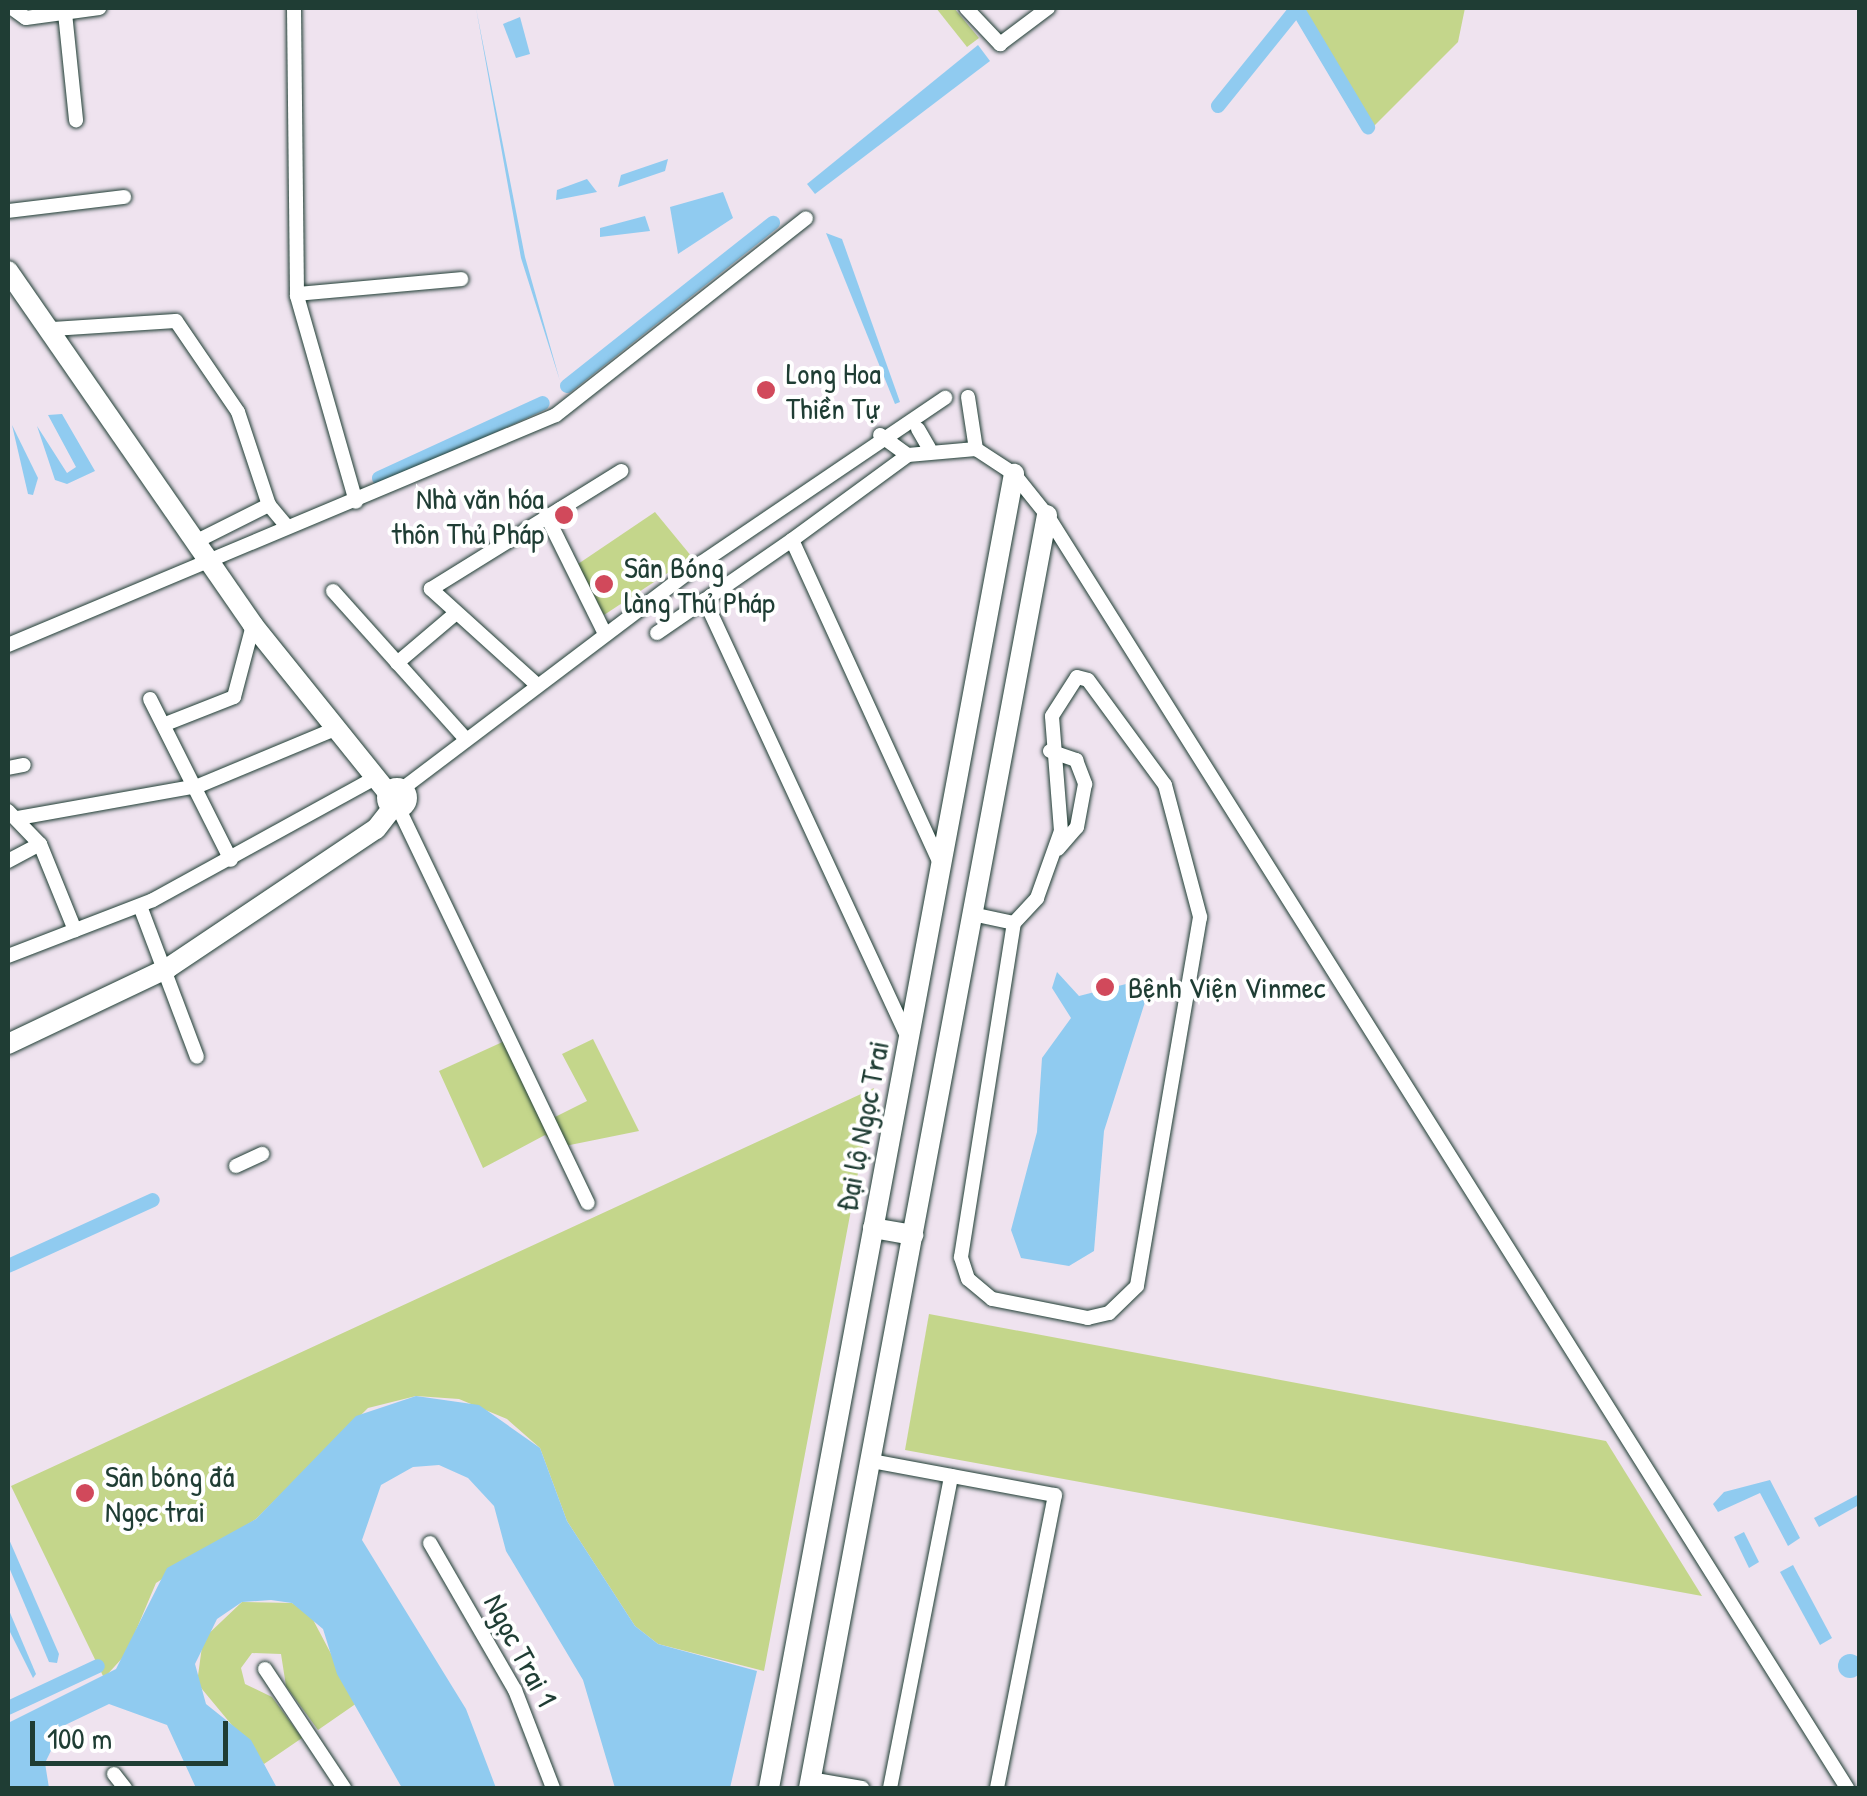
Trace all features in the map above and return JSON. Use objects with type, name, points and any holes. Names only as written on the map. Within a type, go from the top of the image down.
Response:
[{"type":"main road","points":[[8,271],[52,329],[252,624],[391,795],[387,821],[168,968],[8,1044]]},
{"type":"main road","name":"Đại lộ Ngọc Trai","points":[[768,1788],[1014,474]]},
{"type":"main road","points":[[810,1784],[1047,515]]},
{"type":"main road","points":[[873,1228],[912,1235]]},
{"type":"street","points":[[12,8],[23,18],[99,8]]},
{"type":"street","points":[[294,8],[297,294],[356,502]]},
{"type":"street","points":[[966,8],[1000,44],[1048,8]]},
{"type":"street","points":[[65,12],[76,120]]},
{"type":"street","points":[[8,211],[124,197]]},
{"type":"street","points":[[201,550],[356,502],[565,410],[806,218]]},
{"type":"street","points":[[297,294],[461,279]]},
{"type":"street","points":[[52,329],[176,321],[238,412],[269,505],[286,524]]},
{"type":"street","points":[[968,397],[976,450]]},
{"type":"street","points":[[8,956],[76,919],[140,906],[231,860],[391,795],[536,684],[880,436],[945,398]]},
{"type":"street","points":[[918,430],[930,448]]},
{"type":"street","points":[[880,436],[908,455]]},
{"type":"street","points":[[657,634],[908,455],[930,448],[976,450],[1014,474],[1047,515],[1847,1788]]},
{"type":"street","points":[[536,684],[431,589],[621,471]]},
{"type":"street","points":[[8,645],[201,550],[269,505]]},
{"type":"street","points":[[546,515],[605,634]]},
{"type":"street","points":[[792,540],[831,613],[942,868]]},
{"type":"street","points":[[332,591],[466,738]]},
{"type":"street","points":[[705,600],[908,1038]]},
{"type":"street","points":[[397,663],[455,614]]},
{"type":"street","points":[[168,723],[234,697],[252,624]]},
{"type":"street","points":[[1050,751],[1076,760],[1085,784],[1078,828],[1058,849],[1037,898],[1014,923],[961,1256],[968,1279],[992,1300],[1088,1318],[1109,1313],[1137,1286],[1200,917],[1165,785],[1088,680],[1077,677],[1064,692],[1050,751],[1058,849]]},
{"type":"street","points":[[150,698],[168,723],[231,860]]},
{"type":"street","points":[[12,815],[198,786],[336,728]]},
{"type":"street","points":[[8,768],[24,764]]},
{"type":"street","points":[[391,795],[588,1203]]},
{"type":"street","points":[[12,815],[40,844],[76,919]]},
{"type":"street","points":[[8,861],[40,844]]},
{"type":"street","points":[[140,906],[168,968],[197,1057]]},
{"type":"street","points":[[972,914],[1014,923]]},
{"type":"street","points":[[236,1166],[262,1154]]},
{"type":"street","points":[[871,1461],[1055,1495],[997,1788]]},
{"type":"street","points":[[890,1788],[951,1476]]},
{"type":"street","name":"Ngọc Trai 1","points":[[430,1542],[515,1690],[553,1788]]},
{"type":"street","points":[[265,1668],[344,1788]]},
{"type":"street","points":[[114,1774],[126,1788]]},
{"type":"street","points":[[810,1784],[862,1788]]},
{"type":"green space","points":[[936,8],[954,8],[979,38],[967,47]]},
{"type":"green space","points":[[1291,8],[1465,8],[1458,42],[1368,132]]},
{"type":"green space","points":[[655,512],[692,557],[604,615],[578,564]]},
{"type":"green space","points":[[509,1039],[547,1121],[587,1101],[562,1054],[593,1039],[639,1131],[560,1147],[545,1135],[483,1168],[439,1071]]},
{"type":"green space","points":[[874,1088],[764,1671],[658,1644],[635,1626],[567,1521],[540,1448],[507,1419],[459,1399],[416,1396],[368,1408],[256,1519],[156,1583],[126,1654],[104,1678],[11,1486]]},
{"type":"green space","points":[[929,1314],[1606,1441],[1702,1596],[905,1450]]},
{"type":"green space","points":[[242,1602],[292,1603],[310,1614],[357,1703],[318,1730],[286,1686],[281,1654],[252,1653],[241,1668],[245,1684],[272,1697],[302,1738],[264,1764],[197,1683],[203,1639]]},
{"type":"water","points":[[476,8],[525,257],[560,381],[521,258]]},
{"type":"water","points":[[520,17],[530,54],[516,58],[503,24]]},
{"type":"water","points":[[978,45],[990,61],[815,194],[807,184]]},
{"type":"water","points":[[668,159],[665,171],[618,187],[621,175]]},
{"type":"water","points":[[587,179],[597,192],[556,200],[557,190]]},
{"type":"water","points":[[723,192],[733,218],[678,254],[670,207]]},
{"type":"water","points":[[645,216],[650,231],[600,237],[600,228]]},
{"type":"water","points":[[826,233],[842,239],[900,402],[895,404]]},
{"type":"water","points":[[62,414],[95,471],[67,484],[55,480],[37,426],[67,473],[76,467],[48,415]]},
{"type":"water","points":[[12,425],[38,478],[33,495],[28,494]]},
{"type":"water","points":[[1057,972],[1079,996],[1126,984],[1145,1002],[1104,1131],[1094,1251],[1069,1266],[1021,1258],[1011,1230],[1037,1132],[1042,1058],[1071,1018],[1052,988]]},
{"type":"water","points":[[416,1396],[479,1405],[540,1448],[567,1521],[635,1626],[658,1644],[757,1671],[730,1788],[615,1788],[583,1680],[506,1551],[494,1506],[468,1478],[439,1465],[413,1467],[381,1485],[362,1540],[466,1709],[496,1788],[402,1788],[337,1674],[323,1629],[292,1603],[271,1600],[242,1602],[217,1619],[195,1664],[206,1704],[251,1740],[277,1788],[196,1788],[167,1725],[109,1704],[63,1726],[45,1763],[49,1788],[8,1788],[8,1723],[116,1669],[167,1568],[256,1519],[356,1416]]},
{"type":"water","points":[[1770,1480],[1800,1538],[1788,1546],[1760,1493],[1718,1512],[1713,1504],[1724,1492]]},
{"type":"water","points":[[1859,1494],[1859,1505],[1819,1527],[1814,1518]]},
{"type":"water","points":[[1744,1532],[1759,1562],[1749,1568],[1734,1537]]},
{"type":"water","points":[[8,1537],[59,1654],[57,1663],[49,1662],[8,1565]]},
{"type":"water","points":[[1793,1565],[1832,1638],[1820,1645],[1780,1572]]},
{"type":"water","points":[[8,1608],[36,1674],[33,1678],[8,1628]]},
{"type":"water","points":[[1850,1654],[1862,1666],[1850,1678],[1838,1666]]},
{"type":"waterway","points":[[1297,8],[1368,127]]},
{"type":"waterway","points":[[1218,106],[1297,8]]},
{"type":"waterway","points":[[567,386],[773,223]]},
{"type":"waterway","points":[[379,478],[543,403]]},
{"type":"waterway","points":[[8,1266],[153,1200]]},
{"type":"waterway","points":[[8,1708],[98,1666]]},
{"type":"place","name":"Long Hoa Thiền Tự","points":[[766,390]]},
{"type":"place","name":"Nhà văn hóa thôn Thủ Pháp","points":[[564,515]]},
{"type":"place","name":"Sân Bóng làng Thủ Pháp","points":[[604,584]]},
{"type":"place","name":"Bệnh Viện Vinmec","points":[[1105,987]]},
{"type":"place","name":"Sân bóng đá Ngọc trai","points":[[85,1493]]}]
